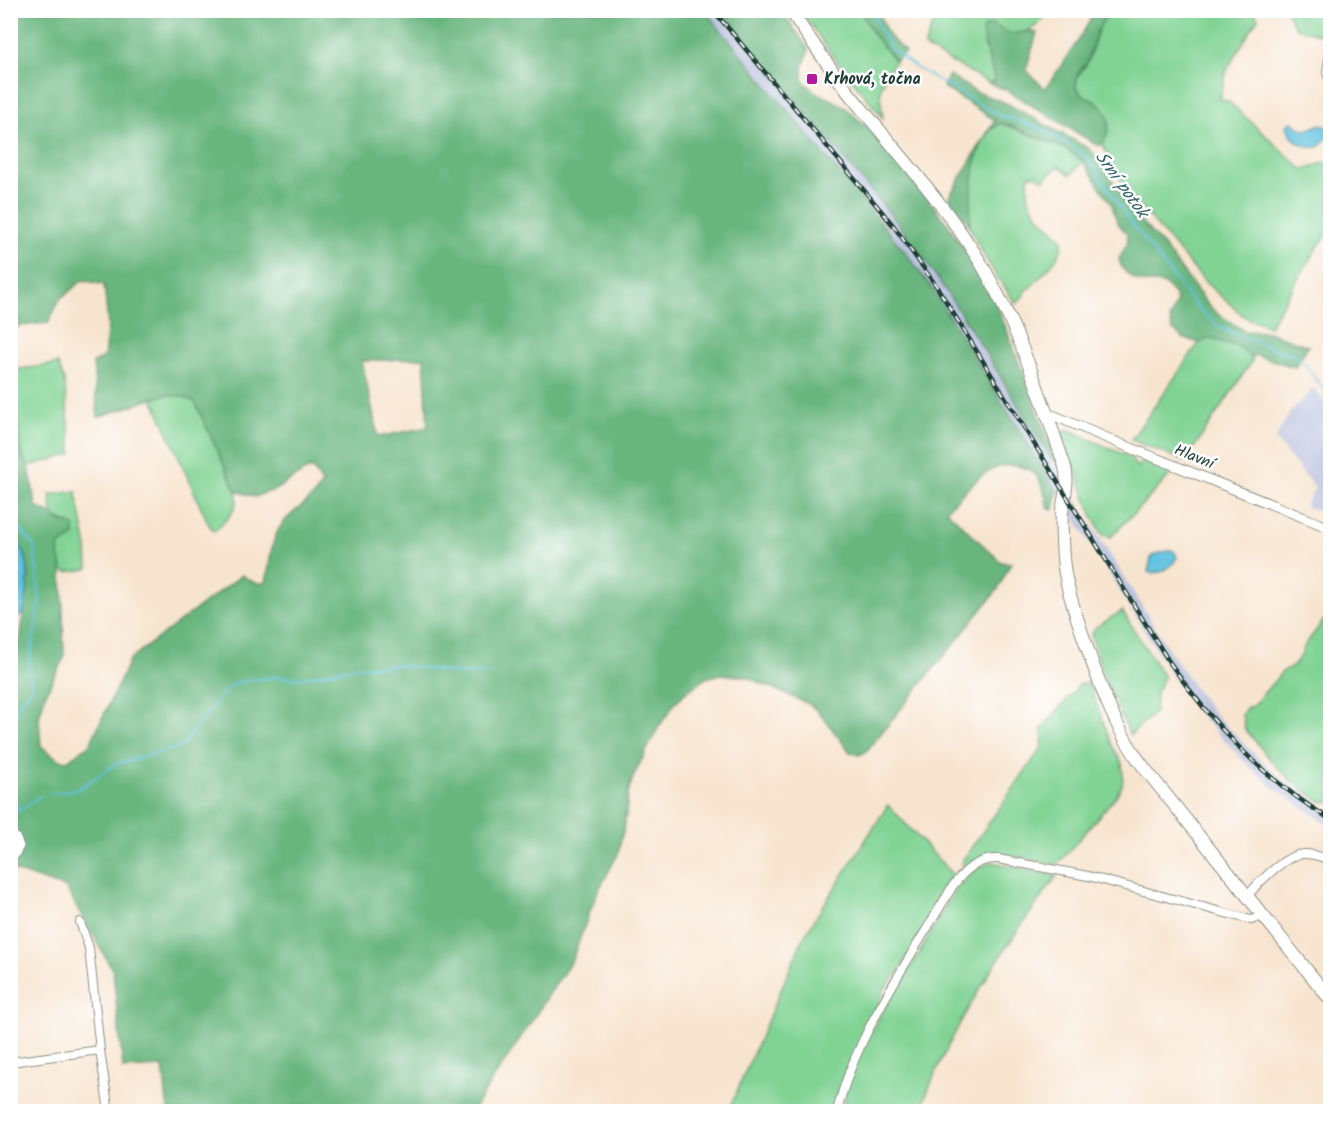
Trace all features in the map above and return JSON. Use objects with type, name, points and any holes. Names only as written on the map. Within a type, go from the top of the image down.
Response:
[{"type":"main road","points":[[790,10],[850,93],[922,179],[954,223],[982,265],[1005,308],[1065,467],[1067,478],[1062,510],[1062,534],[1067,584],[1110,710],[1121,735],[1136,758],[1330,999]]},
{"type":"street","points":[[1330,52],[1327,72],[1330,82]]},
{"type":"street","name":"Hlavní","points":[[1046,414],[1330,528]]},
{"type":"street","points":[[10,836],[15,837],[20,846],[10,863]]},
{"type":"street","points":[[1247,896],[1287,860],[1298,855],[1317,856],[1330,860]]},
{"type":"street","points":[[837,1112],[848,1073],[870,1027],[952,887],[959,877],[979,862],[988,858],[1088,876],[1251,920],[1263,916]]},
{"type":"street","points":[[80,922],[89,948],[109,1112]]},
{"type":"street","points":[[10,1062],[100,1050]]},
{"type":"shaded area","points":[[705,11],[721,11],[897,222],[942,284],[1194,687],[1214,713],[1256,756],[1281,778],[1330,812],[1330,826],[1273,787],[1248,765],[1205,720],[1184,694],[933,290],[888,229]]},
{"type":"shaded area","points":[[1314,388],[1330,409],[1330,516],[1305,506],[1315,488],[1275,439],[1291,411]]},
{"type":"green space","points":[[1096,10],[1109,11],[1097,31],[1087,62],[1077,75],[1076,87],[1079,92],[1105,110],[1109,120],[1108,132],[1099,146],[1008,91],[989,83],[995,80],[982,33],[984,27],[993,24],[1010,34],[1031,31],[1037,33],[1026,70],[1045,89]]},
{"type":"green space","points":[[1253,10],[1258,18],[1227,69],[1220,99],[1229,102],[1302,169],[1324,162],[1330,166],[1330,230],[1269,326],[1245,317],[1206,283],[1127,191],[1102,144],[1107,136],[1094,101],[1083,96],[1076,87],[1078,75],[1088,61],[1099,29],[1109,11]]},
{"type":"green space","points":[[11,11],[705,11],[906,253],[933,290],[1057,492],[1052,510],[1048,508],[1043,488],[1031,471],[1016,466],[999,467],[973,483],[946,510],[1001,562],[1011,563],[998,589],[866,752],[859,755],[850,752],[811,705],[747,677],[721,674],[706,678],[675,703],[658,728],[633,777],[618,854],[596,895],[572,960],[472,1111],[168,1111],[163,1067],[123,1069],[113,971],[66,888],[11,870],[10,649],[20,640],[29,577],[26,556],[11,529],[11,375],[23,460],[29,466],[36,507],[74,526],[74,537],[58,548],[62,569],[64,658],[45,695],[39,718],[41,746],[58,759],[67,761],[90,744],[130,659],[242,575],[256,583],[266,582],[278,530],[319,489],[322,483],[314,470],[310,468],[273,491],[255,497],[236,491],[195,402],[181,396],[164,395],[98,417],[93,363],[104,357],[108,325],[104,285],[83,280],[60,299],[48,323],[19,326],[11,332]],"holes":[[[424,358],[428,427],[378,437],[362,361]]]},
{"type":"green space","points":[[721,11],[782,11],[809,50],[803,67],[803,81],[814,91],[844,106],[883,142],[949,226],[999,310],[1057,462],[1051,459],[958,309],[918,250]]},
{"type":"green space","points":[[801,11],[860,11],[873,34],[895,61],[881,88],[883,118],[835,59]]},
{"type":"green space","points":[[860,11],[878,11],[888,35],[905,52],[895,61],[873,34]]},
{"type":"green space","points":[[938,11],[1047,11],[1033,28],[1010,34],[1003,29],[984,44],[995,80],[989,83],[924,47]]},
{"type":"green space","points":[[1286,11],[1330,11],[1327,35],[1296,28]]},
{"type":"green space","points":[[949,75],[974,91],[1006,103],[1088,148],[1096,156],[1136,216],[1164,247],[1208,305],[1218,314],[1244,331],[1268,332],[1308,346],[1295,367],[1255,355],[1252,358],[1239,347],[1211,338],[1199,343],[1183,338],[1172,329],[1170,318],[1177,300],[1175,296],[1165,285],[1146,283],[1131,277],[1123,269],[1119,259],[1128,242],[1127,234],[1117,222],[1112,205],[1083,161],[1064,148],[1003,123],[993,128],[985,137],[975,167],[970,226],[949,197],[995,120],[943,87]]},
{"type":"green space","points":[[1000,123],[1064,148],[1083,161],[1071,175],[1058,166],[1044,180],[1035,175],[1029,175],[1031,205],[1041,219],[1063,240],[1055,260],[1029,289],[1025,290],[1024,295],[1016,304],[980,248],[971,229],[968,210],[973,173],[983,140]]},
{"type":"green space","points":[[1210,338],[1241,348],[1252,361],[1185,461],[1131,440],[1199,343]]},
{"type":"green space","points":[[58,364],[64,380],[72,454],[29,466],[21,450],[18,436],[11,370]]},
{"type":"green space","points":[[164,395],[181,396],[195,402],[236,491],[234,508],[228,518],[214,531],[209,525],[153,399]]},
{"type":"green space","points":[[1069,430],[1130,457],[1138,468],[1142,461],[1169,473],[1162,484],[1111,537],[1103,535],[1093,517],[1062,434]]},
{"type":"green space","points":[[76,491],[87,547],[88,569],[66,572],[62,569],[58,548],[71,539],[71,524],[53,517],[50,495]]},
{"type":"green space","points":[[1122,611],[1164,677],[1156,693],[1155,712],[1130,735],[1106,682],[1091,635],[1096,627]]},
{"type":"green space","points":[[1330,612],[1330,802],[1323,802],[1294,783],[1276,766],[1245,729],[1242,715],[1248,707],[1253,706],[1282,672],[1294,665],[1305,645]]},
{"type":"green space","points":[[1087,683],[1112,745],[1122,763],[1122,786],[1116,796],[1058,864],[997,855],[986,856],[966,867],[961,864],[1041,749],[1043,738],[1041,730],[1080,684]]},
{"type":"green space","points":[[888,805],[953,875],[954,879],[898,973],[884,989],[844,1076],[833,1111],[728,1112],[804,936]]},
{"type":"green space","points":[[992,862],[1057,876],[1017,931],[963,1018],[920,1111],[843,1112],[846,1091],[853,1070],[872,1029],[952,896],[968,876],[981,866]]},
{"type":"water","points":[[1292,122],[1307,130],[1321,124],[1327,127],[1329,136],[1319,147],[1308,147],[1291,135],[1287,125]]},
{"type":"water","points":[[11,529],[23,551],[28,582],[22,615],[11,619]]},
{"type":"water","points":[[1171,550],[1177,557],[1172,564],[1165,570],[1148,572],[1151,558],[1154,555]]},
{"type":"waterway","name":"Srní potok","points":[[872,10],[891,49],[915,67],[998,115],[1037,127],[1066,142],[1088,158],[1129,220],[1195,305],[1219,327],[1297,357],[1330,398]]},
{"type":"waterway","points":[[10,517],[34,546],[40,599],[29,666],[32,688],[18,704],[10,741]]},
{"type":"waterway","points":[[49,794],[78,789],[116,764],[181,747],[226,690],[237,682],[274,677],[300,678],[356,667],[399,665],[456,673],[494,674]]},
{"type":"waterway","points":[[10,789],[19,811],[10,816]]},
{"type":"waterway","points":[[19,811],[40,796]]},
{"type":"railway","points":[[713,10],[893,225],[937,287],[1185,684],[1221,728],[1261,768],[1330,819]]},
{"type":"place","name":"Krhová, točna","points":[[812,79]]}]
